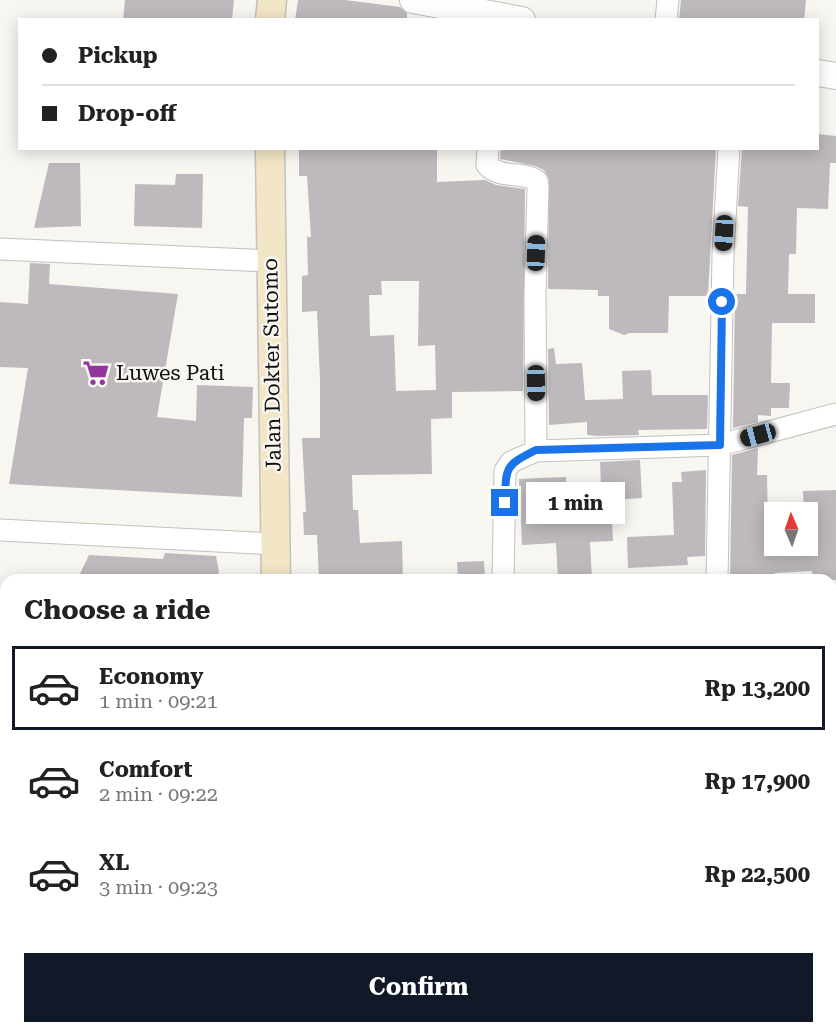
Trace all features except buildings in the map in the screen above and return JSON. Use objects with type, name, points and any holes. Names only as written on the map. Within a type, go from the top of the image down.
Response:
[{"type":"main road","points":[[270,18],[272,0]]},
{"type":"main road","name":"Jalan Dokter Sutomo","points":[[270,150],[273,544],[276,574]]},
{"type":"street","points":[[413,0],[507,18]]},
{"type":"street","points":[[666,18],[668,0]]},
{"type":"street","points":[[819,73],[836,76]]},
{"type":"street","points":[[488,150],[487,165],[494,172],[531,177],[537,181],[536,450]]},
{"type":"street","points":[[717,574],[723,254],[729,150]]},
{"type":"street","points":[[0,249],[270,261]]},
{"type":"street","points":[[503,574],[505,471],[511,462],[536,450],[720,445],[836,414]]},
{"type":"street","points":[[0,530],[273,544]]},
{"type":"place","name":"Luwes Pati","points":[[96,373]]},
{"type":"route","points":[[505,503],[505,471],[511,462],[536,450],[720,445],[722,302]]}]
